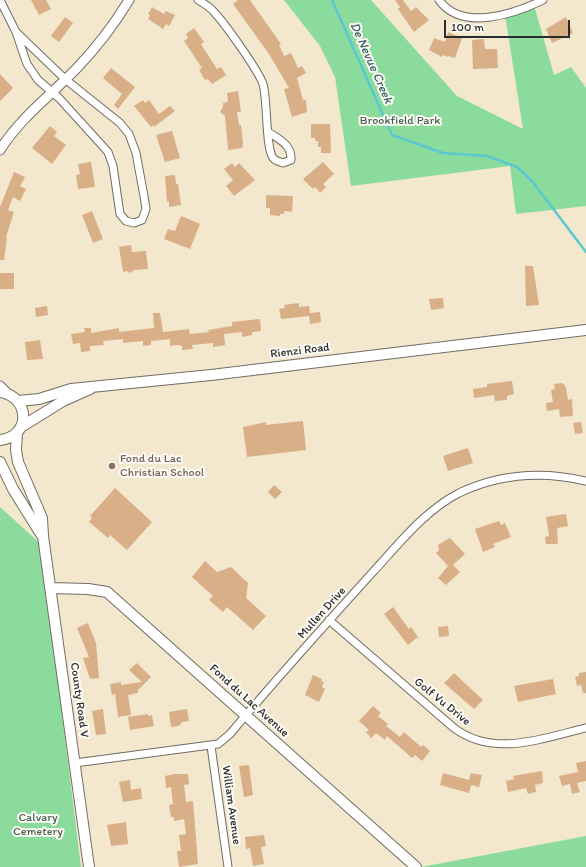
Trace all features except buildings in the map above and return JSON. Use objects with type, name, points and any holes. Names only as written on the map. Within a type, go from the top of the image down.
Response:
[{"type":"main road","name":"Rienzi Road","points":[[18,401],[39,398],[72,389],[92,388],[586,330]]},
{"type":"main road","points":[[0,440],[12,437],[19,430],[62,401],[92,388]]},
{"type":"main road","points":[[2,390],[18,401],[24,414],[19,430],[16,450],[18,462],[42,518],[42,536]]},
{"type":"main road","points":[[0,462],[13,489],[42,536]]},
{"type":"main road","name":"County Road V","points":[[42,536],[58,639],[89,867]]},
{"type":"main road","name":"Fond du Lac Avenue","points":[[50,588],[88,588],[107,592],[416,867]]},
{"type":"street","points":[[0,0],[16,32],[27,64],[41,84],[52,92],[105,146],[113,166],[120,214],[126,221],[134,223],[142,220],[146,209],[136,152],[130,137],[120,123],[65,79],[16,32]]},
{"type":"street","points":[[0,150],[15,129],[98,44],[129,0]]},
{"type":"street","points":[[198,0],[215,13],[260,77],[264,89],[268,132]]},
{"type":"street","points":[[439,0],[453,13],[473,18],[514,11],[543,0]]},
{"type":"street","name":"Mullen Drive","points":[[75,763],[218,744],[230,734],[329,620],[414,528],[435,509],[459,493],[494,481],[528,475],[557,476],[586,481]]},
{"type":"street","name":"Golf Vu Drive","points":[[329,620],[454,728],[472,739],[488,744],[509,745],[586,728]]},
{"type":"street","name":"William Avenue","points":[[211,746],[228,867]]},
{"type":"green space","name":"Brookfield Park","points":[[284,0],[371,0],[457,96],[523,129],[505,15],[534,5],[554,75],[571,67],[586,88],[586,206],[516,214],[510,166],[351,186],[335,77],[320,46]]},
{"type":"green space","name":"Calvary Cemetery","points":[[0,507],[41,544],[81,867],[0,867]]},
{"type":"green space","points":[[586,836],[586,867],[421,867]]},
{"type":"waterway","name":"De Nevue Creek","points":[[332,0],[392,135],[443,153],[487,156],[517,167],[532,181],[586,252]]},
{"type":"place","name":"Fond du Lac Christian School","points":[[112,466]]}]
